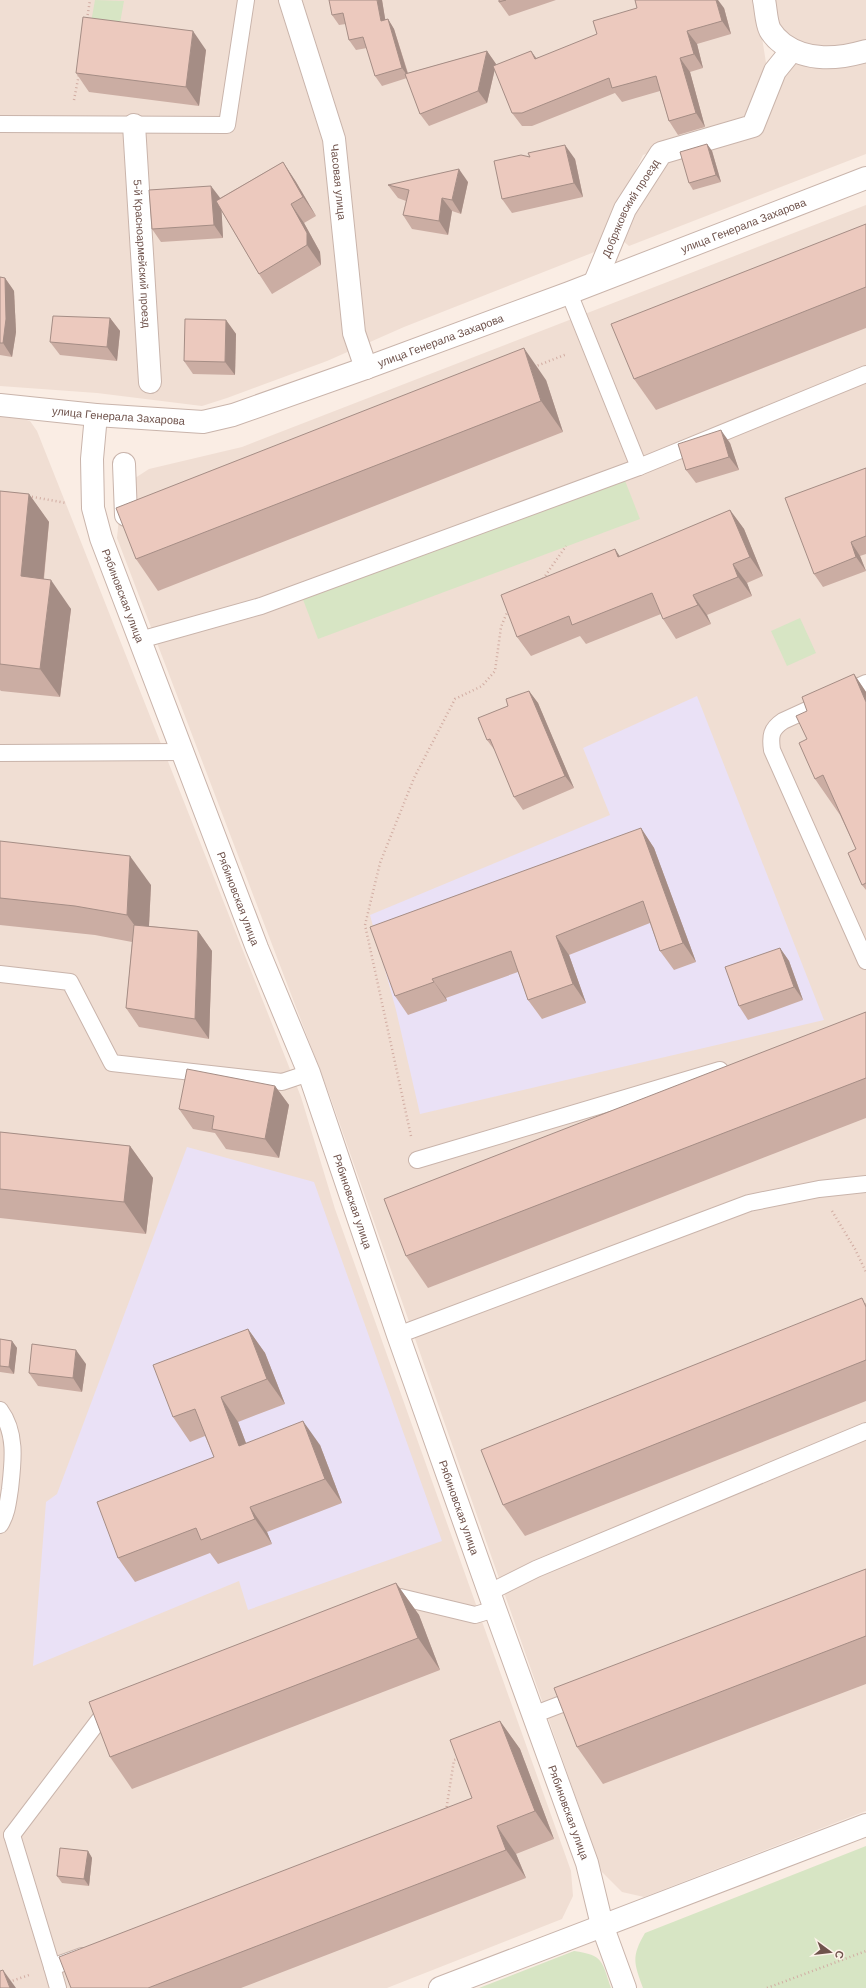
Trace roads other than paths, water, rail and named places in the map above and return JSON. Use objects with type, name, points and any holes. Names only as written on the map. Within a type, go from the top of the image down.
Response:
[{"type":"street","name":"Часовая улица","points":[[290,0],[334,139],[354,333],[366,368]]},
{"type":"street","points":[[764,0],[770,31],[780,42],[792,50],[813,57],[843,57],[866,52]]},
{"type":"street","name":"Добряковский проезд","points":[[595,282],[625,209],[661,152],[753,126],[775,71],[792,50]]},
{"type":"street","name":"5-й Красноармейский проезд","points":[[134,125],[150,382]]},
{"type":"street","name":"улица Генерала Захарова","points":[[0,405],[96,415],[202,422],[233,415],[366,368],[569,293],[866,178]]},
{"type":"street","name":"Рябиновская улица","points":[[96,415],[92,459],[93,508],[100,538],[257,948],[309,1073],[398,1335],[587,1862],[602,1925],[625,1988]]},
{"type":"street","points":[[124,464],[126,515]]},
{"type":"street","points":[[440,1988],[866,1825]]},
{"type":"lane","points":[[0,124],[227,124],[246,0]]},
{"type":"lane","points":[[569,293],[639,466]]},
{"type":"lane","points":[[140,640],[261,606],[639,466],[866,374]]},
{"type":"lane","points":[[866,683],[774,726],[770,739],[772,750],[866,961]]},
{"type":"lane","points":[[0,753],[183,752]]},
{"type":"lane","points":[[0,974],[70,982],[112,1063],[282,1082],[309,1073]]},
{"type":"lane","points":[[417,1160],[738,1065]]},
{"type":"lane","points":[[398,1335],[749,1203],[819,1189],[866,1184]]},
{"type":"lane","points":[[0,1410],[8,1425],[13,1442],[13,1461],[8,1504],[4,1518],[0,1525]]},
{"type":"lane","points":[[370,1609],[400,1597],[475,1615],[536,1569],[866,1431]]},
{"type":"lane","points":[[534,1715],[596,1691]]},
{"type":"lane","points":[[58,1988],[6,1834],[103,1715],[125,1706]]},
{"type":"lane","points":[[52,1967],[96,1950]]}]
